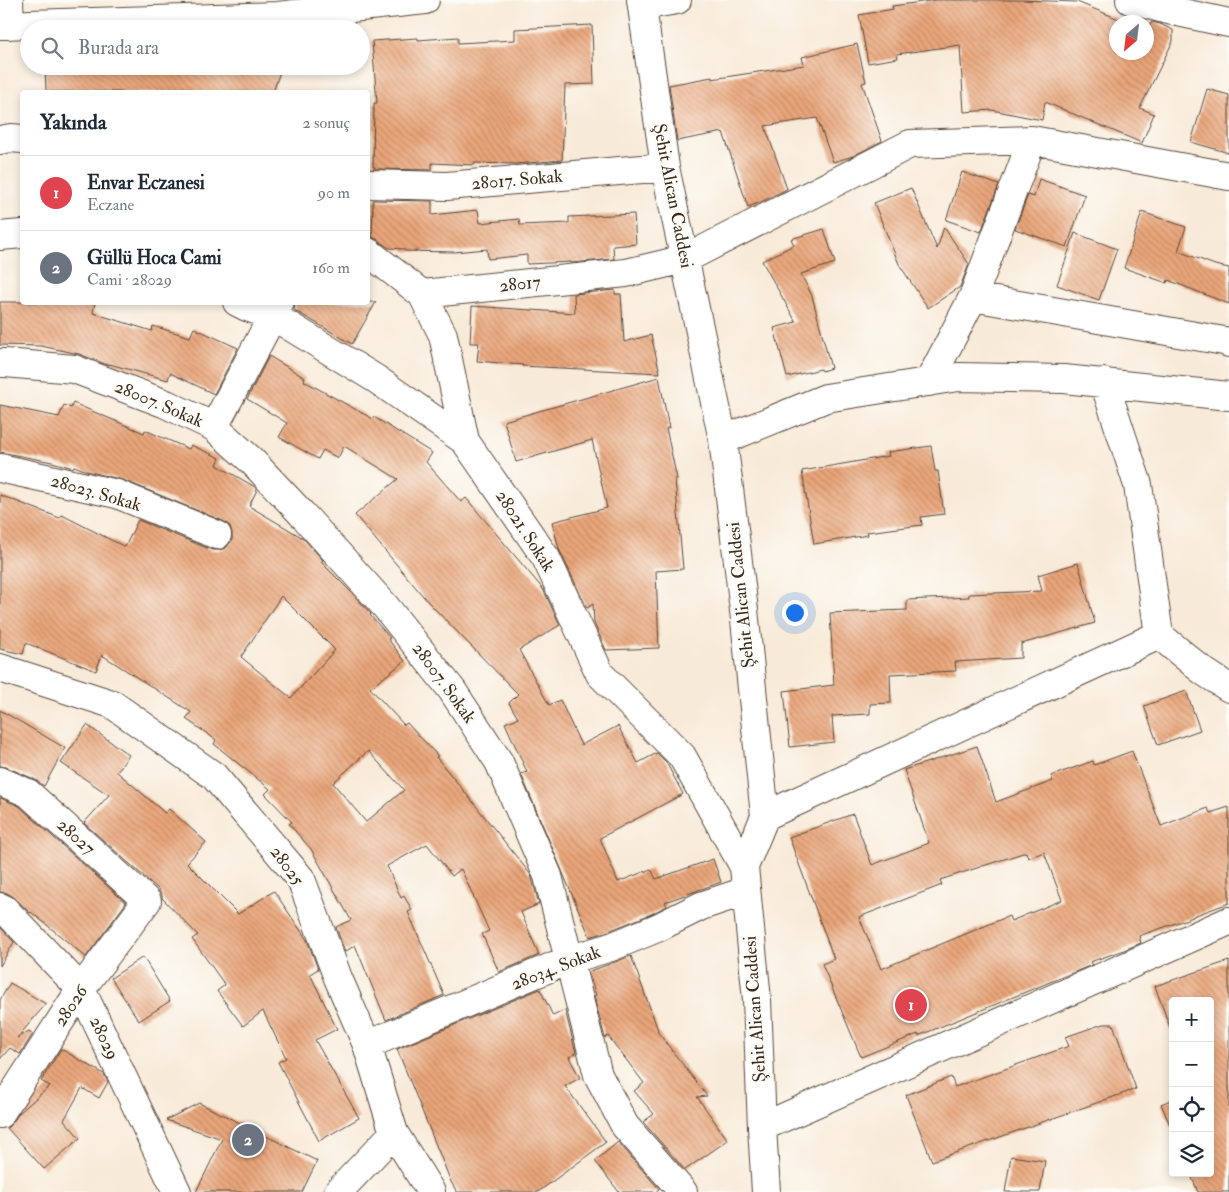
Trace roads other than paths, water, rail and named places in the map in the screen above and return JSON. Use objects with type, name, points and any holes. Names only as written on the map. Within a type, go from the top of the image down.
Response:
[{"type":"street","points":[[6,17],[276,16],[425,0]]},
{"type":"street","points":[[641,3],[677,0]]},
{"type":"street","points":[[1130,0],[1229,23]]},
{"type":"street","name":"Şehit Alican Caddesi","points":[[641,3],[665,166],[723,440],[744,610],[765,816],[745,879],[757,1000],[766,1192]]},
{"type":"street","points":[[0,140],[20,139]]},
{"type":"street","points":[[929,382],[974,297],[1032,140]]},
{"type":"street","name":"28017","points":[[422,294],[626,273],[684,259],[910,144],[1032,140],[1229,176]]},
{"type":"street","name":"28017. Sokak","points":[[370,184],[448,186],[665,166]]},
{"type":"street","points":[[0,236],[20,234]]},
{"type":"street","points":[[370,254],[422,294],[443,335],[465,442]]},
{"type":"street","points":[[974,297],[1229,343]]},
{"type":"street","name":"28021. Sokak","points":[[243,305],[247,307],[276,309],[465,442],[546,558],[600,674],[682,756],[745,879]]},
{"type":"street","points":[[214,427],[276,309]]},
{"type":"street","name":"28007. Sokak","points":[[0,363],[74,369],[166,404],[214,427],[252,461],[385,606],[452,690],[499,762],[548,876],[598,1075],[625,1126],[683,1192]]},
{"type":"street","points":[[723,440],[826,398],[958,378],[1064,378],[1229,396]]},
{"type":"street","points":[[1104,382],[1138,485],[1159,634],[1203,671],[1229,688]]},
{"type":"street","name":"28023. Sokak","points":[[0,468],[117,494],[218,535]]},
{"type":"street","points":[[765,816],[1159,634]]},
{"type":"street","name":"28025","points":[[0,668],[112,704],[214,776],[301,879],[338,978],[367,1045],[394,1133],[431,1192]]},
{"type":"street","name":"28027","points":[[0,781],[28,793],[147,901]]},
{"type":"street","name":"28034. Sokak","points":[[367,1045],[568,960],[611,947],[657,928],[702,906],[745,879]]},
{"type":"street","name":"28026","points":[[0,1114],[82,989],[147,901]]},
{"type":"street","name":"28029","points":[[0,908],[4,909],[82,989],[176,1192]]},
{"type":"street","points":[[762,1127],[1229,921]]},
{"type":"street","points":[[338,1192],[394,1133]]},
{"type":"place","name":"Envar Eczanesi","points":[[911,1005]]},
{"type":"place","name":"Güllü Hoca Cami","points":[[248,1140]]}]
